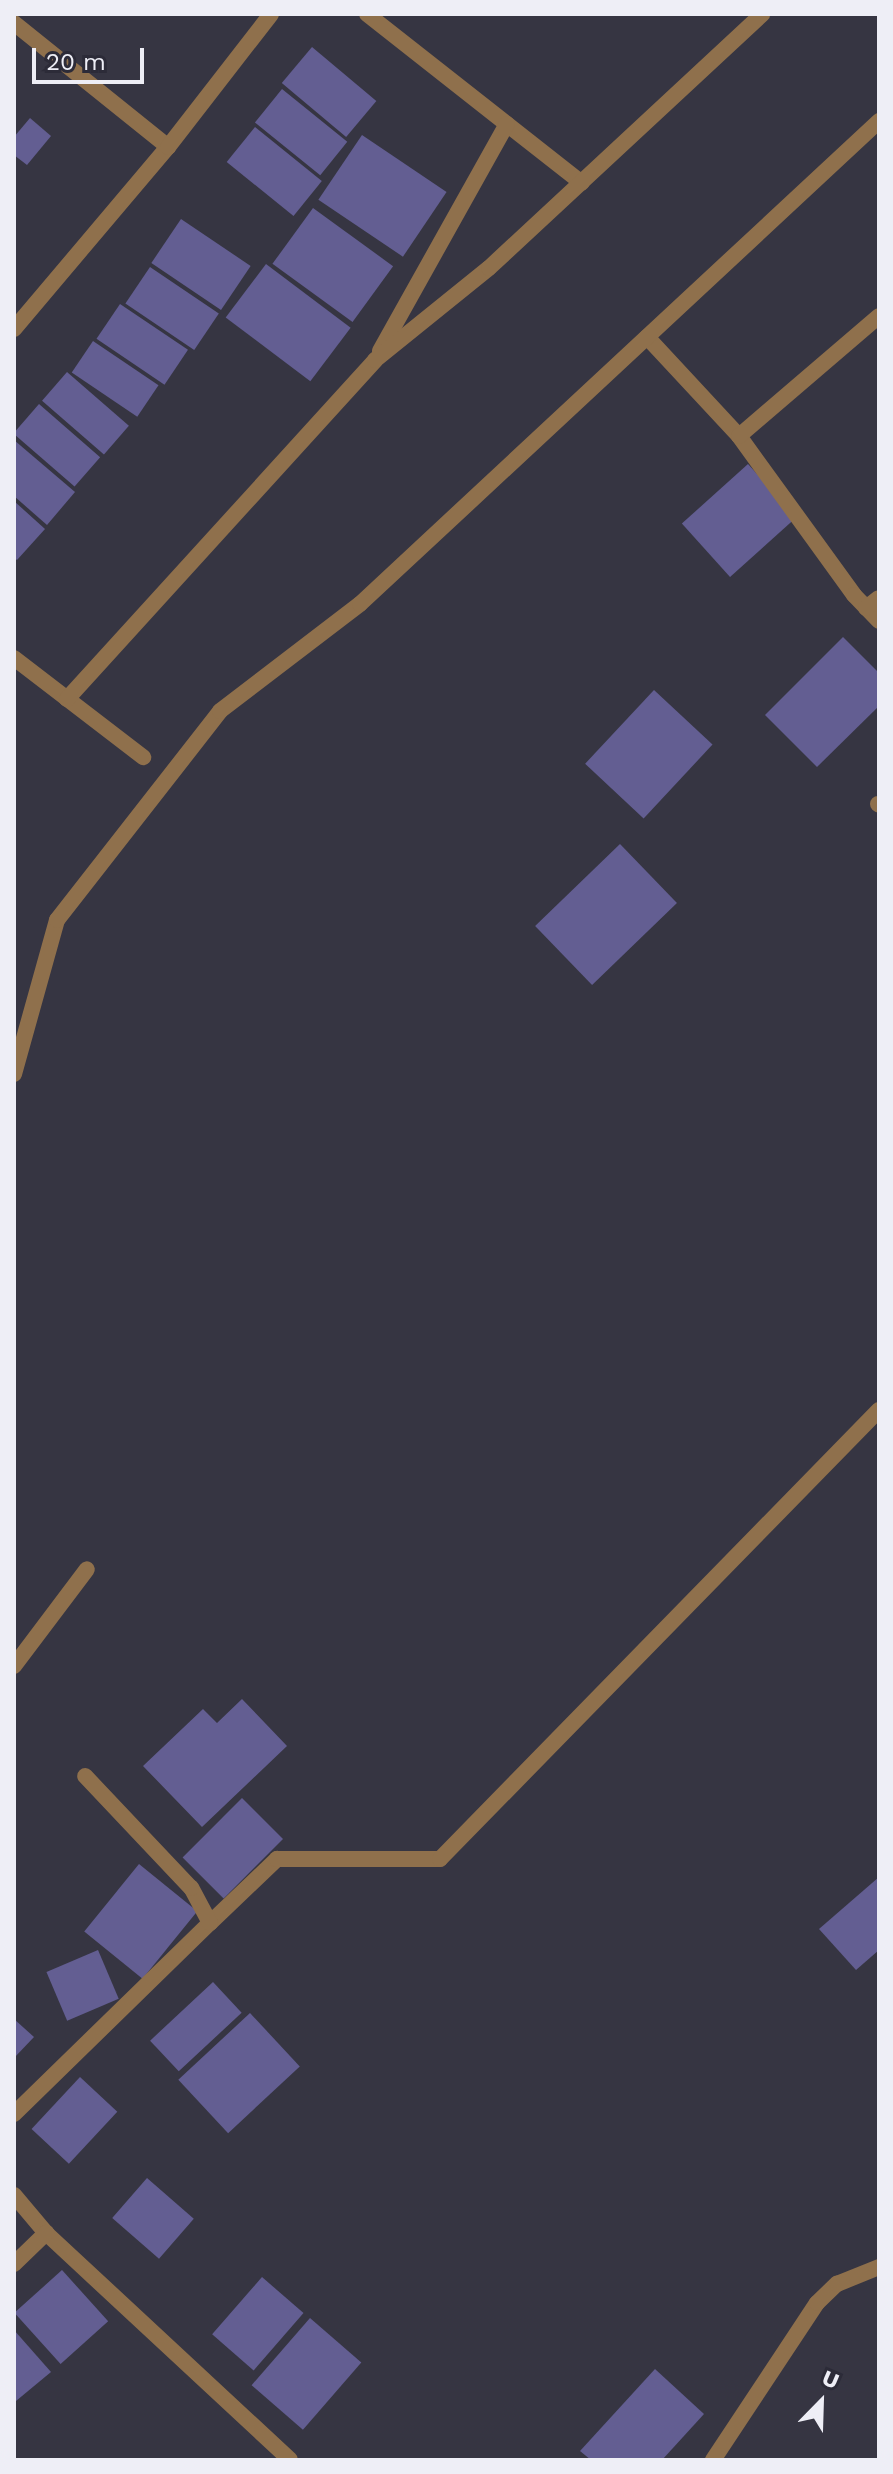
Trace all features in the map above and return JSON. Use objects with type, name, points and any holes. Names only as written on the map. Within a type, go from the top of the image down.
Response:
[{"type":"street","points":[[14,329],[168,147],[271,14]]},
{"type":"street","points":[[367,14],[582,183]]},
{"type":"street","points":[[67,699],[375,360],[489,268],[762,14]]},
{"type":"street","points":[[14,23],[168,147]]},
{"type":"street","points":[[14,1074],[57,920],[220,711],[360,604],[879,121]]},
{"type":"street","points":[[375,360],[507,124]]},
{"type":"street","points":[[739,436],[879,316]]},
{"type":"street","points":[[647,337],[739,436],[873,603],[879,621]]},
{"type":"street","points":[[14,658],[143,757]]},
{"type":"street","points":[[14,2114],[277,1859],[440,1859],[879,1410]]},
{"type":"street","points":[[14,1666],[87,1569]]},
{"type":"street","points":[[85,1776],[191,1888],[210,1923]]},
{"type":"street","points":[[14,2195],[46,2233],[290,2460]]},
{"type":"street","points":[[14,2264],[46,2233]]},
{"type":"street","points":[[713,2460],[817,2303],[837,2284],[879,2267]]},
{"type":"building","points":[[312,47],[376,101],[346,137],[282,83]]},
{"type":"building","points":[[282,89],[347,142],[320,175],[255,122]]},
{"type":"building","points":[[30,118],[51,136],[27,165],[14,155],[14,137]]},
{"type":"building","points":[[255,127],[322,181],[294,216],[227,162]]},
{"type":"building","points":[[362,135],[447,192],[403,257],[318,200]]},
{"type":"building","points":[[313,208],[393,266],[353,322],[272,264]]},
{"type":"building","points":[[181,219],[251,266],[221,310],[151,263]]},
{"type":"building","points":[[266,264],[351,328],[310,381],[226,318]]},
{"type":"building","points":[[150,267],[219,313],[194,350],[125,303]]},
{"type":"building","points":[[120,304],[188,350],[164,385],[97,339]]},
{"type":"building","points":[[93,341],[158,385],[137,417],[72,373]]},
{"type":"building","points":[[67,372],[129,426],[104,454],[42,401]]},
{"type":"building","points":[[39,404],[100,457],[75,487],[14,434]]},
{"type":"building","points":[[14,440],[75,492],[47,525],[14,496]]},
{"type":"building","points":[[748,464],[796,518],[730,577],[682,524]]},
{"type":"building","points":[[14,501],[45,529],[17,560],[14,558]]},
{"type":"building","points":[[843,637],[879,673],[879,706],[817,767],[765,715]]},
{"type":"building","points":[[654,690],[713,745],[644,818],[585,764]]},
{"type":"building","points":[[620,844],[677,903],[592,985],[535,926]]},
{"type":"building","points":[[242,1699],[287,1746],[202,1827],[143,1766],[203,1709],[217,1723]]},
{"type":"building","points":[[242,1798],[283,1839],[224,1898],[183,1857]]},
{"type":"building","points":[[139,1864],[197,1911],[143,1979],[84,1932]]},
{"type":"building","points":[[879,1877],[879,1950],[856,1970],[819,1929]]},
{"type":"building","points":[[98,1950],[119,1999],[67,2021],[46,1972]]},
{"type":"building","points":[[213,1982],[242,2013],[179,2071],[150,2041]]},
{"type":"building","points":[[250,2013],[300,2066],[228,2133],[178,2080]]},
{"type":"building","points":[[14,2019],[34,2037],[14,2058]]},
{"type":"building","points":[[80,2077],[117,2112],[69,2164],[32,2129]]},
{"type":"building","points":[[147,2178],[194,2219],[159,2259],[112,2218]]},
{"type":"building","points":[[62,2270],[108,2321],[61,2364],[14,2313]]},
{"type":"building","points":[[262,2277],[304,2313],[254,2370],[212,2334]]},
{"type":"building","points":[[310,2318],[361,2363],[303,2430],[252,2385]]},
{"type":"building","points":[[14,2330],[51,2372],[16,2401],[14,2398]]},
{"type":"building","points":[[655,2369],[704,2414],[662,2460],[591,2460],[580,2451]]}]
